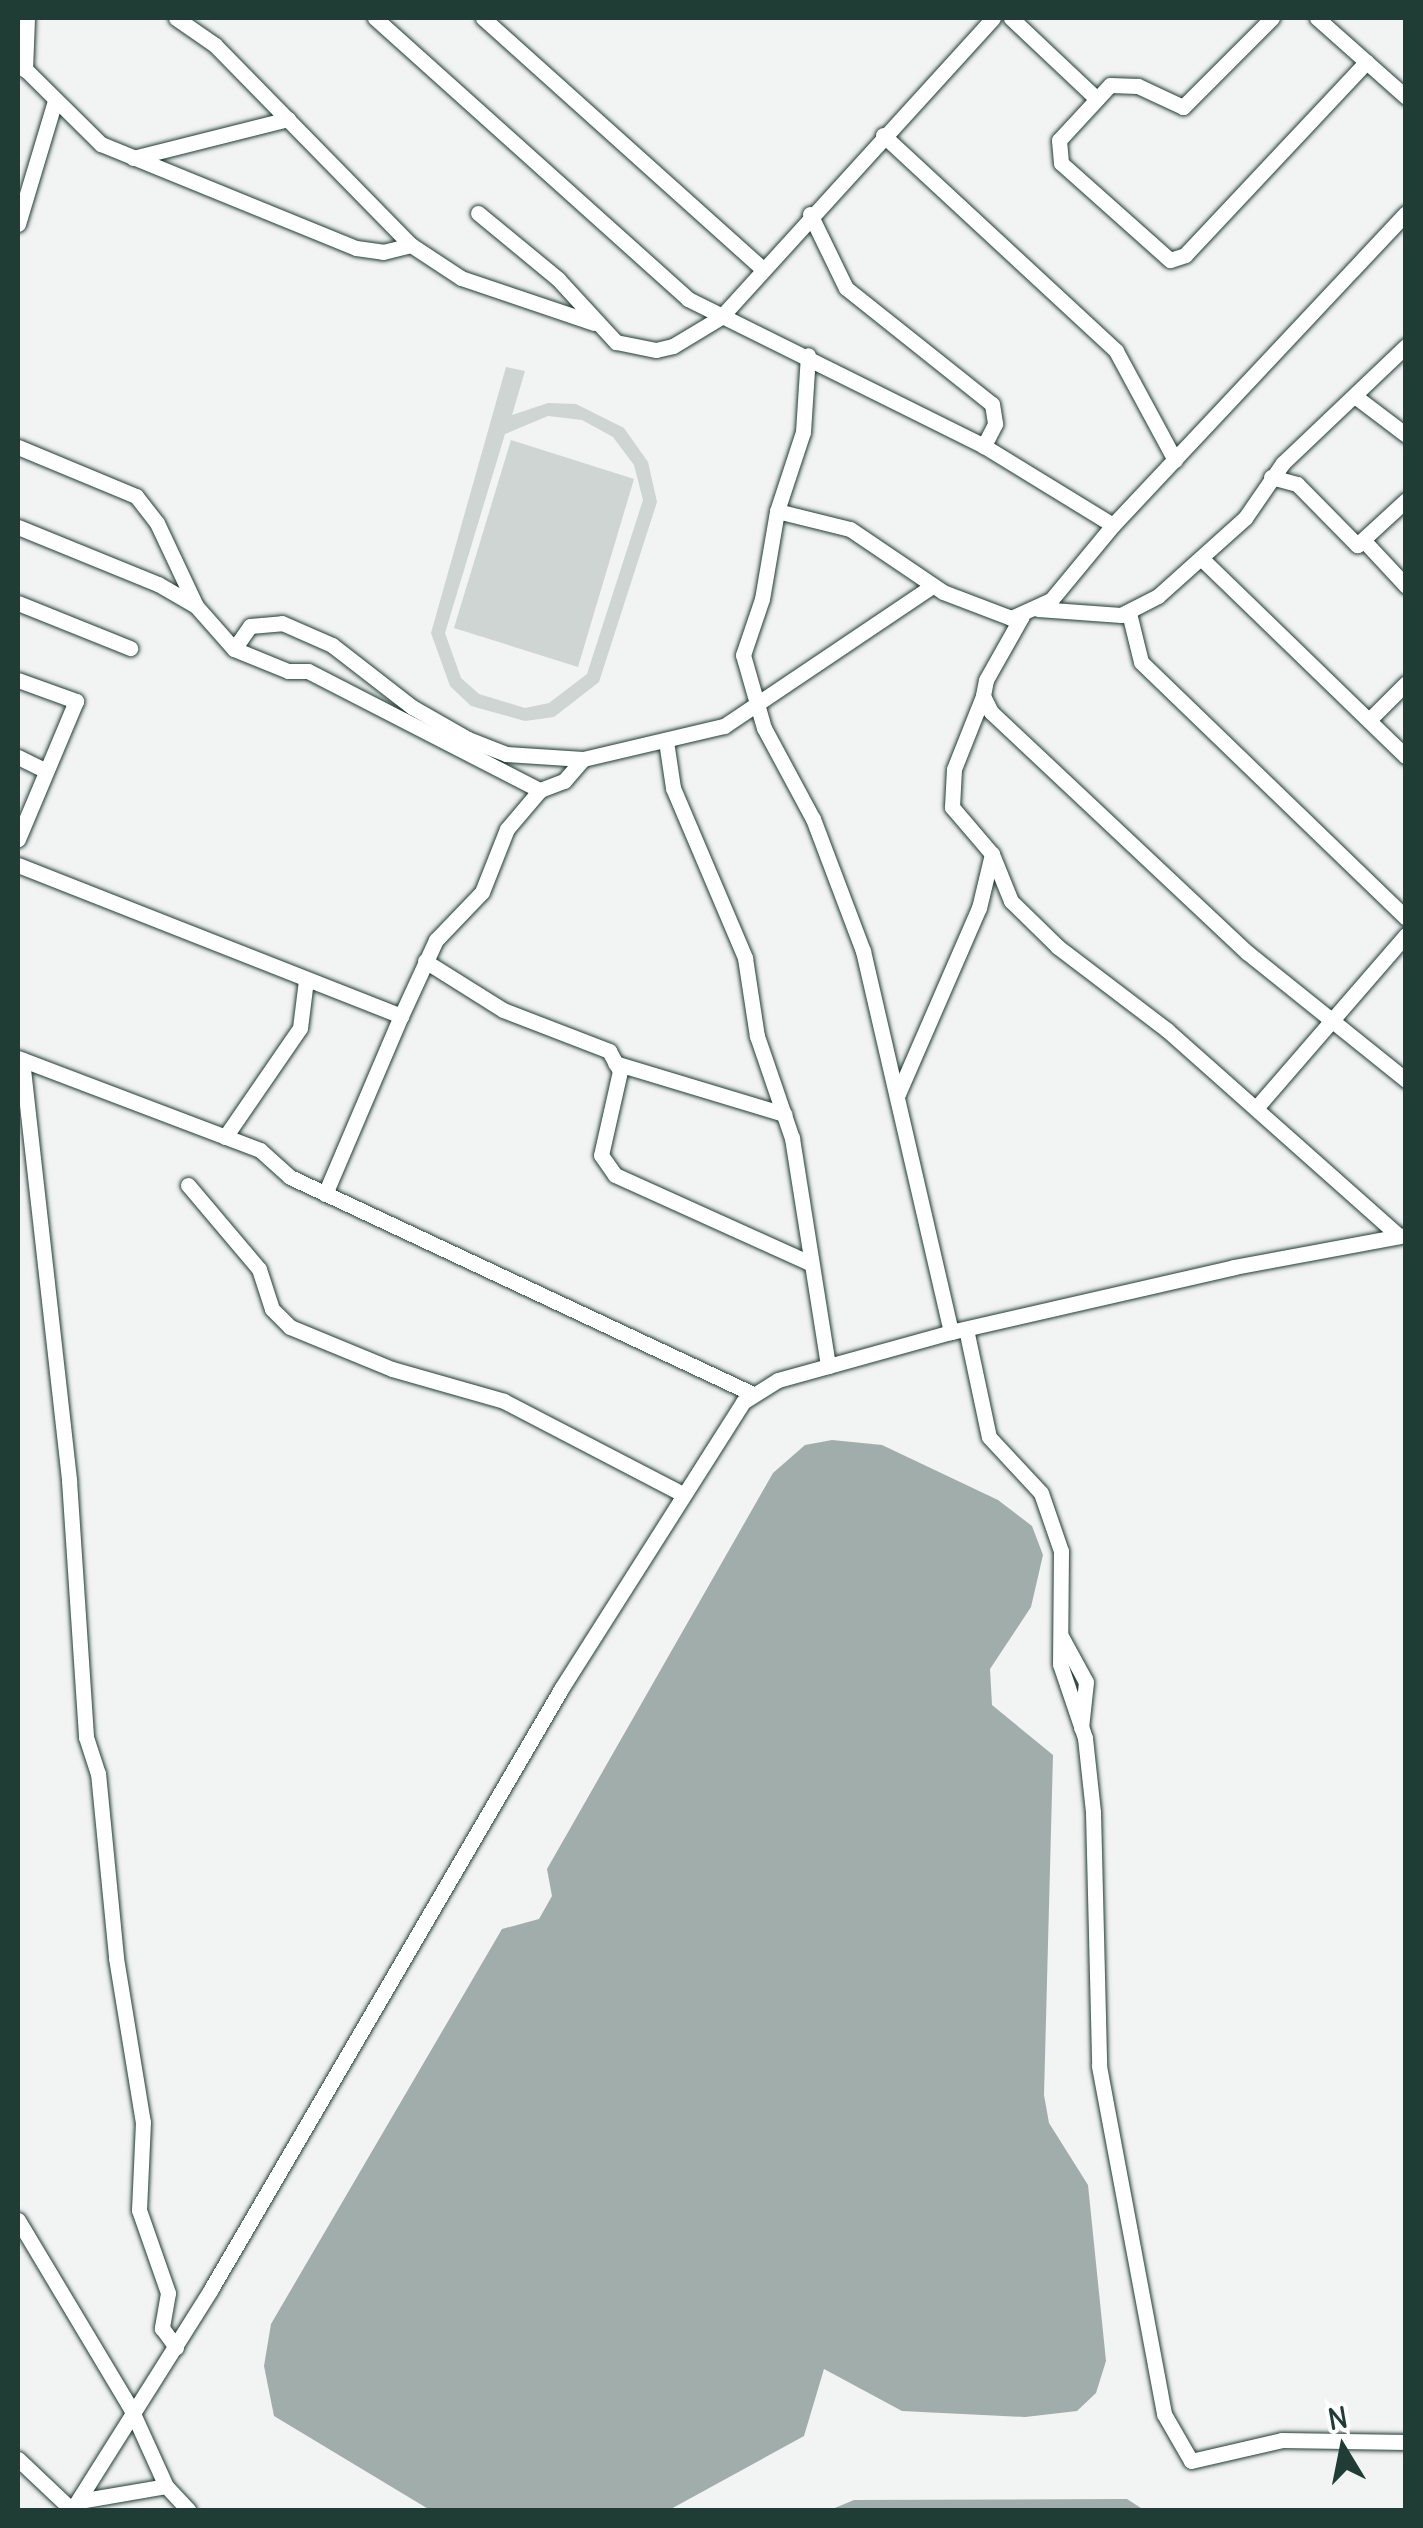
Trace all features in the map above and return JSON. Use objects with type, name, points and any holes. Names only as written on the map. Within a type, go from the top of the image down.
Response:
[{"type":"street","points":[[26,18],[21,66],[101,144],[356,248],[382,252],[411,246]]},
{"type":"street","points":[[176,18],[214,45],[411,246],[461,278],[594,322]]},
{"type":"street","points":[[376,18],[635,254],[721,317],[808,354],[984,446],[1113,524]]},
{"type":"street","points":[[484,18],[762,266]]},
{"type":"street","points":[[478,213],[558,279],[616,342],[656,350],[721,317],[762,266],[993,18]]},
{"type":"street","points":[[1011,18],[1097,99]]},
{"type":"street","points":[[1272,18],[1183,108],[1124,83],[1110,85],[1058,140],[1056,158],[1146,244],[1178,260],[1366,62]]},
{"type":"street","points":[[1317,18],[1406,97]]},
{"type":"street","points":[[18,224],[55,101]]},
{"type":"street","points":[[133,158],[288,119]]},
{"type":"street","points":[[883,135],[1116,350],[1175,460]]},
{"type":"street","points":[[777,511],[850,529],[932,586],[996,615],[1022,616],[1038,609],[1406,213]]},
{"type":"street","points":[[810,214],[846,288],[992,404],[995,424],[984,446]]},
{"type":"street","points":[[1038,609],[1082,616],[1129,612],[1202,559],[1245,518],[1271,477],[1406,346]]},
{"type":"street","points":[[808,354],[803,432],[777,511],[762,599],[743,656],[756,707],[842,891],[990,1437],[1028,1476],[1054,1519],[1064,1577],[1062,1676],[1082,1728],[1093,1812],[1099,2066],[1164,2414],[1191,2460],[1282,2440],[1406,2442]]},
{"type":"street","points":[[1356,397],[1406,435]]},
{"type":"street","points":[[18,447],[136,496],[164,536],[196,606],[234,649],[288,671],[308,671],[540,790]]},
{"type":"street","points":[[1271,477],[1297,484],[1354,543],[1366,543],[1406,500]]},
{"type":"street","points":[[18,527],[196,606]]},
{"type":"street","points":[[1366,543],[1406,586]]},
{"type":"street","points":[[1202,559],[1406,757]]},
{"type":"street","points":[[234,649],[259,621],[282,624],[332,646],[412,707],[468,739],[506,754],[583,759],[724,726],[756,707],[849,637],[932,586]]},
{"type":"street","points":[[18,603],[130,648]]},
{"type":"street","points":[[1129,612],[1142,662],[1406,918]]},
{"type":"street","points":[[1022,616],[954,768],[952,807],[992,854],[1011,901],[1058,947],[1256,1108],[1401,1235]]},
{"type":"street","points":[[18,680],[76,701],[18,834]]},
{"type":"street","points":[[1370,718],[1406,683]]},
{"type":"street","points":[[983,696],[1064,785],[1248,953],[1406,1080]]},
{"type":"street","points":[[666,740],[673,788],[745,958],[757,1036],[784,1114],[828,1366]]},
{"type":"street","points":[[18,757],[45,770]]},
{"type":"street","points":[[325,1194],[425,961],[482,892],[507,829],[540,790],[564,781],[583,759]]},
{"type":"street","points":[[898,1094],[979,908],[992,854]]},
{"type":"street","points":[[18,865],[401,1016]]},
{"type":"street","points":[[1256,1108],[1336,1021],[1406,935]]},
{"type":"street","points":[[425,961],[503,1010],[608,1051],[620,1072],[601,1155],[615,1175],[808,1262]]},
{"type":"street","points":[[225,1137],[300,1028],[306,980]]},
{"type":"street","points":[[176,2347],[162,2328],[168,2293],[139,2210],[142,2122],[116,1958],[98,1773],[86,1738],[69,1480],[20,1059],[260,1150],[290,1177],[753,1394]]},
{"type":"street","points":[[615,1062],[784,1114]]},
{"type":"street","points":[[188,1185],[259,1270],[272,1310],[290,1328],[392,1369],[526,1410],[683,1494]]},
{"type":"street","points":[[75,2507],[131,2409],[176,2347],[551,1705],[683,1494],[753,1394],[828,1366],[958,1330],[1401,1235]]},
{"type":"street","points":[[18,2220],[131,2409],[166,2486],[188,2510]]},
{"type":"street","points":[[18,2460],[75,2507]]},
{"type":"street","points":[[75,2507],[166,2486]]},
{"type":"shaded area","points":[[506,367],[525,371],[512,415],[548,403],[576,404],[624,428],[648,462],[657,502],[599,682],[554,717],[525,721],[471,706],[450,686],[431,633]],"holes":[[[548,416],[582,420],[613,437],[634,465],[643,500],[587,674],[549,703],[525,708],[479,694],[461,678],[445,633],[505,434]]]},
{"type":"shaded area","points":[[511,440],[634,479],[578,667],[454,628]]},
{"type":"shaded area","points":[[832,1440],[882,1445],[998,1500],[1032,1526],[1043,1555],[1031,1607],[990,1669],[992,1705],[1053,1755],[1044,2095],[1049,2123],[1088,2185],[1106,2361],[1096,2393],[1077,2411],[1025,2417],[902,2411],[824,2369],[804,2436],[669,2510],[430,2510],[274,2416],[264,2366],[271,2324],[502,1929],[539,1919],[552,1896],[547,1869],[773,1473],[805,1445]]},
{"type":"shaded area","points":[[1127,2499],[1144,2510],[830,2510],[854,2500]]}]
